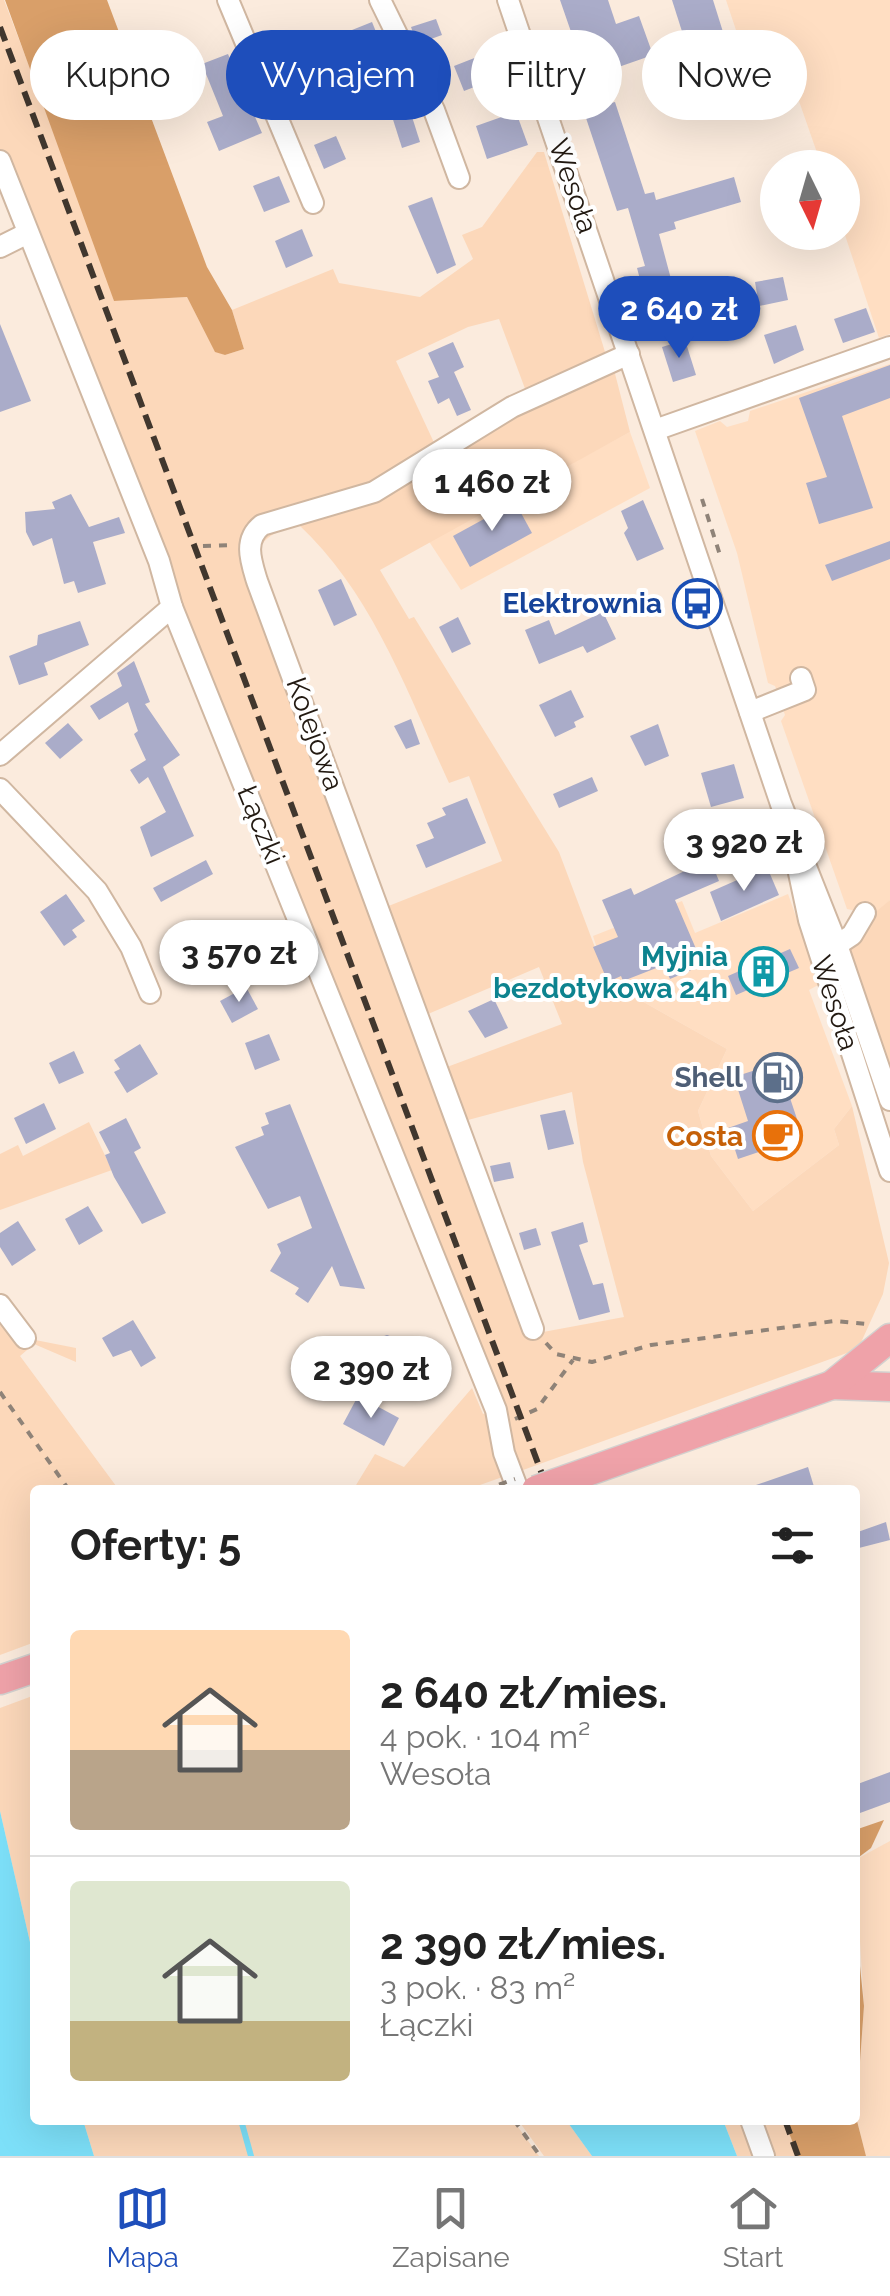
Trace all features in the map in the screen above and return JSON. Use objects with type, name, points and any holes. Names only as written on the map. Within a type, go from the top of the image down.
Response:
[{"type":"main road","points":[[832,1385],[879,1331]]},
{"type":"main road","points":[[550,1485],[832,1385],[890,1386]]},
{"type":"main road","points":[[0,1680],[30,1670]]},
{"type":"street","points":[[228,0],[312,202]]},
{"type":"street","points":[[380,0],[434,110],[459,178]]},
{"type":"street","name":"Wesoła","points":[[508,0],[791,832],[837,945],[890,1100]]},
{"type":"street","name":"Łączki","points":[[0,161],[144,524],[172,607],[384,1125],[498,1425],[516,1485]]},
{"type":"street","points":[[0,247],[28,234]]},
{"type":"street","points":[[654,430],[890,347]]},
{"type":"street","points":[[251,540],[253,532],[280,517],[374,492],[512,407],[629,354]]},
{"type":"street","name":"Kolejowa","points":[[251,540],[257,581],[533,1329]]},
{"type":"street","points":[[0,755],[172,607]]},
{"type":"street","points":[[750,712],[805,690],[801,678]]},
{"type":"street","points":[[0,789],[97,891],[123,932],[150,994]]},
{"type":"street","name":"Wesoła","points":[[791,832],[809,920],[890,1170]]},
{"type":"street","points":[[837,945],[852,935],[865,912]]},
{"type":"street","points":[[0,1305],[25,1338]]},
{"type":"street","points":[[753,2125],[764,2156]]},
{"type":"path","points":[[702,499],[720,556]]},
{"type":"path","points":[[203,546],[251,540]]},
{"type":"path","points":[[533,1329],[556,1354],[592,1362],[651,1345],[835,1321],[879,1331]]},
{"type":"path","points":[[498,1425],[537,1409],[573,1360]]},
{"type":"path","points":[[0,1392],[65,1485]]},
{"type":"path","points":[[518,2125],[540,2156]]},
{"type":"shaded area","points":[[0,0],[4,0],[30,68],[30,120],[50,120],[101,255],[114,301],[187,297],[215,351],[225,355],[244,349],[232,310],[333,269],[339,283],[420,297],[473,259],[462,235],[482,227],[537,152],[544,152],[605,352],[599,359],[527,394],[499,319],[468,327],[396,361],[437,449],[612,362],[630,432],[380,570],[409,619],[414,617],[559,852],[608,982],[727,1049],[698,1111],[711,1156],[753,1211],[839,1145],[834,1129],[852,1106],[889,1263],[883,1294],[858,1349],[512,1474],[0,159]],"holes":[[[298,524],[324,551],[386,646],[449,783],[469,776],[502,861],[386,907],[259,560],[265,540]],[[539,967],[562,1024],[447,1067],[428,1014]],[[572,1092],[583,1162],[624,1317],[543,1332],[468,1120]]]},
{"type":"shaded area","points":[[5,0],[107,0],[118,30],[30,30],[30,69]]},
{"type":"shaded area","points":[[726,0],[890,0],[890,334],[879,338],[850,250],[860,250],[860,150],[816,150],[806,120],[807,30],[736,30]]},
{"type":"shaded area","points":[[48,120],[152,120],[207,267],[232,310],[244,349],[225,355],[215,352],[187,297],[114,301]]},
{"type":"shaded area","points":[[890,364],[890,900],[876,915],[847,909],[781,721],[785,715],[780,700],[775,686],[768,683],[737,553],[695,431],[720,421],[727,427],[748,421],[750,411]]},
{"type":"shaded area","points":[[630,432],[650,488],[461,590],[428,540]]},
{"type":"shaded area","points":[[788,894],[820,984],[809,990],[852,1106],[834,1129],[839,1145],[753,1211],[711,1156],[698,1111],[727,1049],[608,982],[593,936],[682,901],[695,933]]},
{"type":"shaded area","points":[[890,900],[890,1098],[837,945]]},
{"type":"shaded area","points":[[89,1122],[112,1170],[0,1210],[0,1154],[18,1145],[23,1156]]},
{"type":"shaded area","points":[[0,1305],[25,1338],[76,1348],[76,1362],[34,1344],[20,1356],[115,1485],[30,1485],[30,1644],[0,1655]]},
{"type":"shaded area","points":[[472,1388],[483,1414],[488,1412],[508,1475],[480,1485],[356,1485],[375,1454],[404,1467]]},
{"type":"shaded area","points":[[30,1697],[30,1942],[0,1811],[0,1708]]},
{"type":"shaded area","points":[[884,1820],[871,1848],[860,1856],[860,1828]]},
{"type":"shaded area","points":[[890,1841],[890,2156],[866,2156],[858,2125],[864,2006],[860,1857]]},
{"type":"shaded area","points":[[860,1966],[864,2006],[860,2062]]},
{"type":"shaded area","points":[[85,2125],[517,2125],[539,2156],[94,2156]]},
{"type":"shaded area","points":[[522,2125],[570,2125],[592,2156],[544,2156]]},
{"type":"shaded area","points":[[725,2125],[787,2125],[798,2156],[737,2156]]},
{"type":"shaded area","points":[[786,2125],[858,2125],[866,2156],[798,2156]]},
{"type":"water","points":[[0,1811],[30,1942],[30,2125],[85,2125],[94,2156],[0,2156]]},
{"type":"water","points":[[570,2125],[725,2125],[737,2156],[592,2156]]},
{"type":"building","points":[[560,0],[608,0],[616,24],[639,16],[644,30],[642,59],[622,66],[622,30],[570,30]]},
{"type":"building","points":[[672,0],[713,0],[722,30],[682,30]]},
{"type":"building","points":[[436,19],[440,30],[412,30],[411,27]]},
{"type":"building","points":[[372,22],[375,30],[352,30]]},
{"type":"building","points":[[226,55],[226,120],[256,120],[262,133],[219,151],[207,122],[223,116],[206,74],[206,62]]},
{"type":"building","points":[[471,59],[471,88],[464,91],[454,66]]},
{"type":"building","points":[[393,120],[413,120],[420,142],[402,148]]},
{"type":"building","points":[[493,120],[519,120],[528,145],[487,159],[476,126]]},
{"type":"building","points":[[587,120],[621,120],[645,194],[654,192],[656,200],[734,177],[741,202],[674,222],[676,229],[659,234],[675,294],[646,302],[637,268],[645,266],[628,208],[617,211]]},
{"type":"building","points":[[336,136],[346,159],[324,169],[314,145]]},
{"type":"building","points":[[279,176],[290,202],[264,212],[253,186]]},
{"type":"building","points":[[432,197],[456,265],[437,274],[408,206]]},
{"type":"building","points":[[302,229],[313,256],[286,268],[275,241]]},
{"type":"building","points":[[783,277],[788,300],[759,306],[755,282]]},
{"type":"building","points":[[866,308],[875,332],[843,343],[834,319]]},
{"type":"building","points":[[0,324],[31,401],[0,412]]},
{"type":"building","points":[[796,325],[804,350],[774,364],[764,335]]},
{"type":"building","points":[[685,340],[696,375],[673,382],[662,347]]},
{"type":"building","points":[[453,342],[464,367],[454,372],[471,410],[457,416],[449,398],[438,404],[428,381],[439,377],[428,353]]},
{"type":"building","points":[[890,365],[890,398],[842,416],[873,508],[819,524],[806,483],[827,477],[799,398]]},
{"type":"building","points":[[71,494],[89,527],[119,517],[125,533],[93,542],[106,584],[78,593],[74,581],[64,584],[52,538],[33,546],[26,532],[25,512],[55,509],[52,502]]},
{"type":"building","points":[[643,500],[664,549],[637,561],[624,533],[628,528],[621,511]]},
{"type":"building","points":[[515,502],[532,533],[470,567],[453,536]]},
{"type":"building","points":[[890,541],[890,559],[832,581],[825,565]]},
{"type":"building","points":[[341,579],[357,615],[334,626],[318,590]]},
{"type":"building","points":[[603,612],[616,639],[587,653],[583,646],[539,664],[525,630],[549,620],[555,635]]},
{"type":"building","points":[[458,617],[471,644],[452,653],[439,627]]},
{"type":"building","points":[[80,621],[89,645],[44,663],[48,675],[19,685],[9,656],[37,645],[38,635]]},
{"type":"building","points":[[134,661],[150,702],[145,704],[180,755],[163,767],[194,836],[151,857],[140,827],[166,812],[148,777],[139,784],[130,770],[146,760],[134,734],[138,731],[128,702],[99,720],[90,706],[122,686],[117,673]]},
{"type":"building","points":[[571,690],[584,717],[574,722],[576,727],[555,737],[539,705]]},
{"type":"building","points":[[411,719],[420,744],[406,749],[394,726]]},
{"type":"building","points":[[68,723],[83,740],[60,759],[45,743]]},
{"type":"building","points":[[658,724],[669,756],[645,766],[630,736]]},
{"type":"building","points":[[734,764],[744,798],[711,807],[701,773]]},
{"type":"building","points":[[592,777],[598,791],[559,808],[553,794]]},
{"type":"building","points":[[467,798],[486,843],[426,868],[416,845],[434,838],[427,823],[446,815],[442,808]]},
{"type":"building","points":[[710,859],[719,881],[675,900],[703,965],[670,979],[664,965],[623,981],[621,976],[608,982],[593,947],[618,937],[602,900],[631,888],[634,895]]},
{"type":"building","points":[[206,860],[213,874],[161,902],[153,888]]},
{"type":"building","points":[[767,867],[779,895],[721,921],[710,892]]},
{"type":"building","points":[[66,894],[85,921],[72,930],[77,937],[64,946],[40,912]]},
{"type":"building","name":"Myjnia bezdotykowa 24h","points":[[790,949],[799,968],[736,995],[728,976]]},
{"type":"building","points":[[246,987],[258,1009],[232,1023],[220,1001]]},
{"type":"building","points":[[494,999],[508,1028],[485,1038],[468,1011]]},
{"type":"building","points":[[269,1034],[280,1060],[255,1070],[245,1043]]},
{"type":"building","points":[[140,1044],[158,1074],[127,1093],[114,1072],[120,1069],[114,1060]]},
{"type":"building","points":[[74,1051],[84,1073],[59,1084],[49,1063]]},
{"type":"building","points":[[789,1059],[797,1083],[786,1086],[803,1137],[738,1159],[728,1128],[748,1121],[734,1077]]},
{"type":"building","points":[[44,1103],[56,1129],[26,1144],[14,1118]]},
{"type":"building","points":[[290,1104],[365,1289],[340,1286],[332,1266],[308,1303],[295,1294],[299,1288],[270,1271],[281,1253],[277,1244],[312,1228],[300,1196],[268,1209],[235,1147],[264,1135],[261,1127],[269,1124],[265,1113]]},
{"type":"building","points":[[565,1110],[574,1144],[548,1150],[540,1115]]},
{"type":"building","points":[[126,1118],[141,1148],[134,1152],[166,1213],[142,1224],[114,1177],[105,1155],[110,1153],[99,1132]]},
{"type":"building","points":[[510,1162],[514,1178],[494,1182],[490,1166]]},
{"type":"building","points":[[88,1206],[103,1231],[79,1245],[65,1219]]},
{"type":"building","points":[[18,1221],[36,1250],[12,1266],[0,1247],[0,1233]]},
{"type":"building","points":[[583,1222],[588,1242],[579,1245],[593,1285],[603,1283],[610,1312],[579,1320],[551,1232]]},
{"type":"building","points":[[536,1228],[541,1245],[524,1250],[519,1233]]},
{"type":"building","points":[[133,1320],[156,1358],[141,1367],[131,1350],[113,1357],[102,1338]]},
{"type":"building","points":[[387,1335],[401,1340],[393,1350],[399,1371],[365,1383],[356,1346]]},
{"type":"building","points":[[358,1396],[399,1418],[384,1446],[343,1424]]},
{"type":"building","points":[[808,1467],[813,1485],[756,1485]]},
{"type":"building","points":[[886,1522],[890,1540],[860,1548],[860,1531]]},
{"type":"building","points":[[890,1772],[890,1802],[860,1813],[860,1783]]},
{"type":"waterway","points":[[242,2125],[251,2156]]},
{"type":"railway","points":[[0,27],[546,1485]]},
{"type":"railway","points":[[787,2125],[798,2156]]},
{"type":"place","name":"Elektrownia","points":[[697,603]]},
{"type":"place","name":"Myjnia bezdotykowa 24h","points":[[763,972]]},
{"type":"place","name":"Shell","points":[[778,1077]]},
{"type":"place","name":"Costa","points":[[778,1136]]}]
